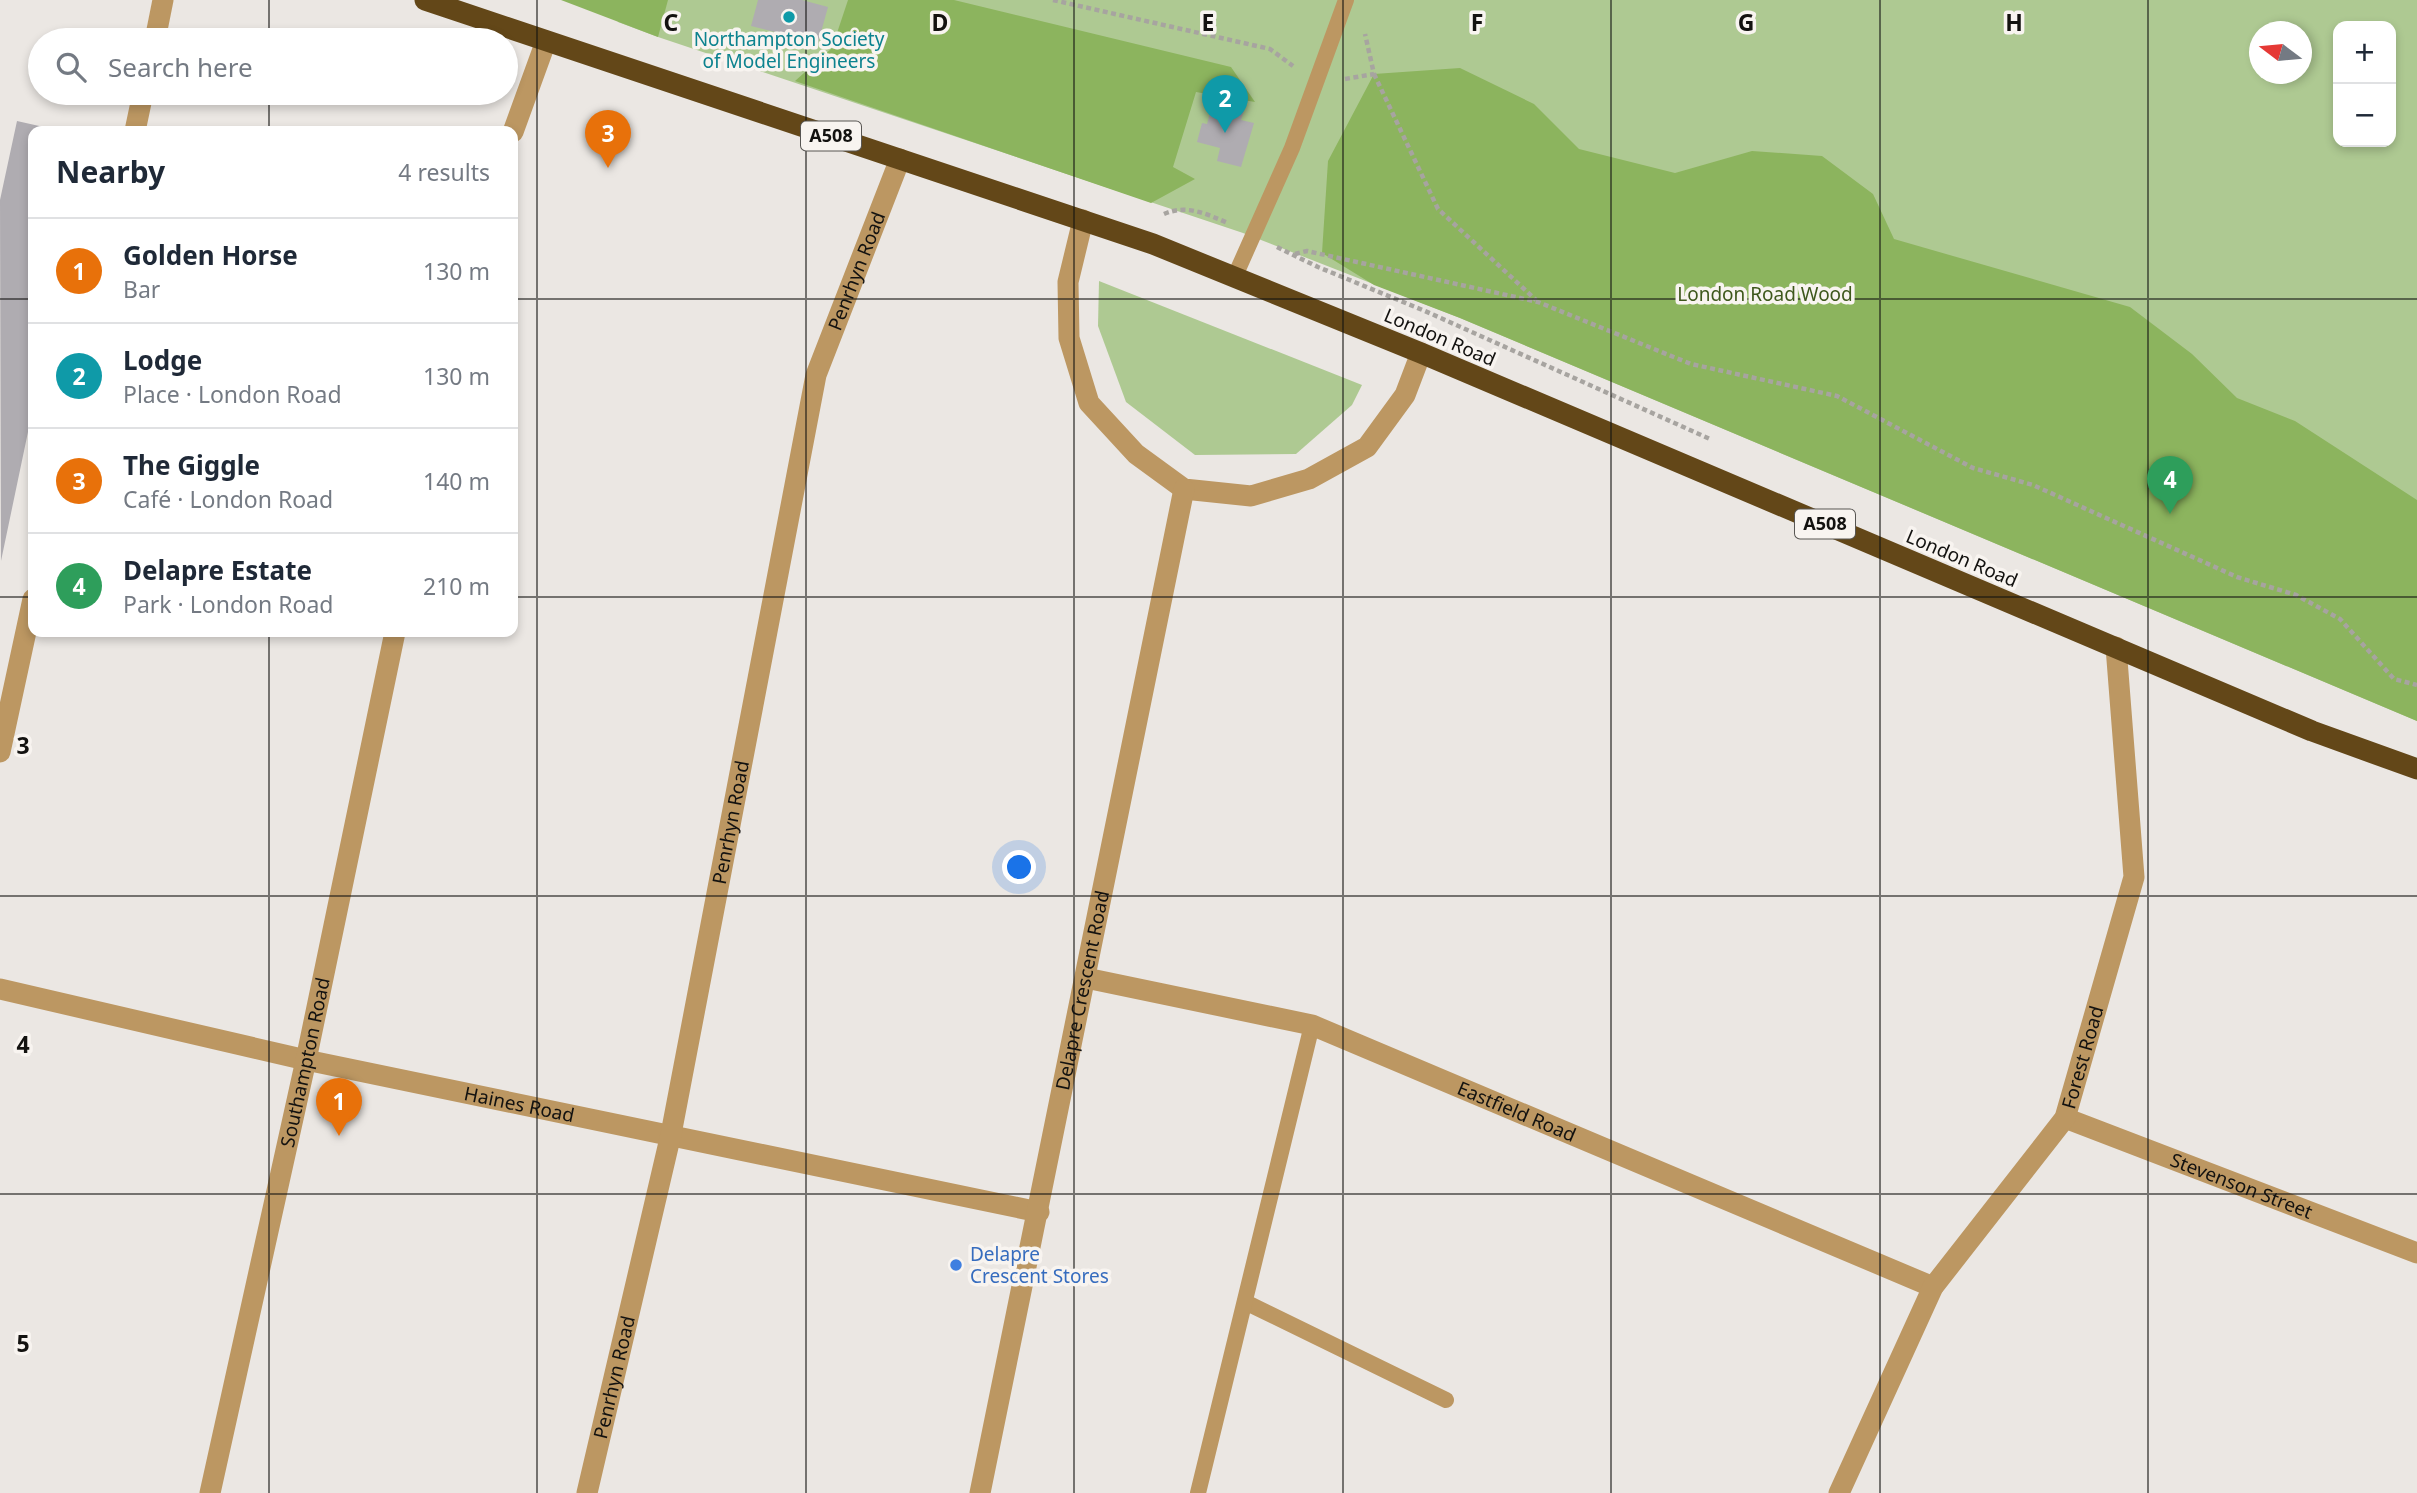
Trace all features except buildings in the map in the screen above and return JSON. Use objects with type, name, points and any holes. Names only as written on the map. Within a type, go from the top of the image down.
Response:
[{"type":"highway","name":"London Road","points":[[425,0],[508,28]]},
{"type":"highway","name":"London Road","points":[[518,32],[1153,244],[1421,353],[2312,731],[2417,769]]},
{"type":"street","points":[[157,28],[163,0]]},
{"type":"street","points":[[515,126],[546,41]]},
{"type":"street","points":[[136,126],[140,105]]},
{"type":"street","name":"Penrhyn Road","points":[[587,1493],[671,1134],[816,375],[900,159]]},
{"type":"street","points":[[1083,220],[1068,282],[1069,338],[1089,403],[1136,454],[1184,489],[1251,496],[1309,479],[1367,447],[1405,395],[1421,353]]},
{"type":"street","name":"Delapre Crescent Road","points":[[980,1493],[1184,489]]},
{"type":"street","points":[[0,752],[28,622]]},
{"type":"street","name":"Southampton Road","points":[[210,1493],[306,1060],[394,637]]},
{"type":"street","name":"Forest Road","points":[[1839,1493],[1933,1287],[2065,1118],[2134,877],[2116,647]]},
{"type":"street","name":"Eastfield Road","points":[[1086,978],[1312,1025],[1933,1287]]},
{"type":"street","name":"Haines Road","points":[[0,989],[306,1060],[1039,1212]]},
{"type":"street","name":"Stevenson Street","points":[[2065,1118],[2417,1253]]},
{"type":"lane","points":[[1235,276],[1292,148],[1346,0]]},
{"type":"lane","points":[[1198,1493],[1312,1025]]},
{"type":"lane","points":[[1245,1301],[1446,1400]]},
{"type":"path","points":[[1053,0],[1270,49],[1316,83]]},
{"type":"path","points":[[1374,74],[1438,209],[1538,302]]},
{"type":"path","points":[[1292,255],[1307,251],[1538,302],[1690,364],[1837,396],[1973,468],[2032,485],[2237,578],[2296,594],[2340,619],[2394,679],[2417,685]]},
{"type":"green space","points":[[561,0],[668,0],[658,37]]},
{"type":"green space","points":[[611,0],[2417,0],[2417,721],[1460,318],[1243,233],[618,22]]},
{"type":"green space","points":[[848,0],[954,0],[1231,67],[1255,102],[1196,92],[1173,167],[1195,179],[1151,203],[795,81],[832,48]]},
{"type":"green space","name":"London Road Wood","points":[[1460,68],[1534,104],[1579,149],[1675,173],[1752,151],[1822,156],[1873,194],[1894,239],[2130,307],[2192,354],[2237,398],[2295,421],[2417,500],[2417,721],[1460,318],[1374,285],[1322,253],[1328,161],[1374,74]]},
{"type":"green space","points":[[1099,281],[1362,385],[1352,405],[1296,454],[1195,455],[1126,402],[1098,326]]},
{"type":"place","name":"Northampton Society of Model Engineers","points":[[789,17]]},
{"type":"place","name":"Lodge","points":[[1225,133]]},
{"type":"place","name":"The Giggle","points":[[608,168]]},
{"type":"place","name":"Delapre Estate","points":[[2170,514]]},
{"type":"place","name":"Golden Horse","points":[[339,1136]]},
{"type":"place","name":"Delapre Crescent Stores","points":[[956,1265]]}]
